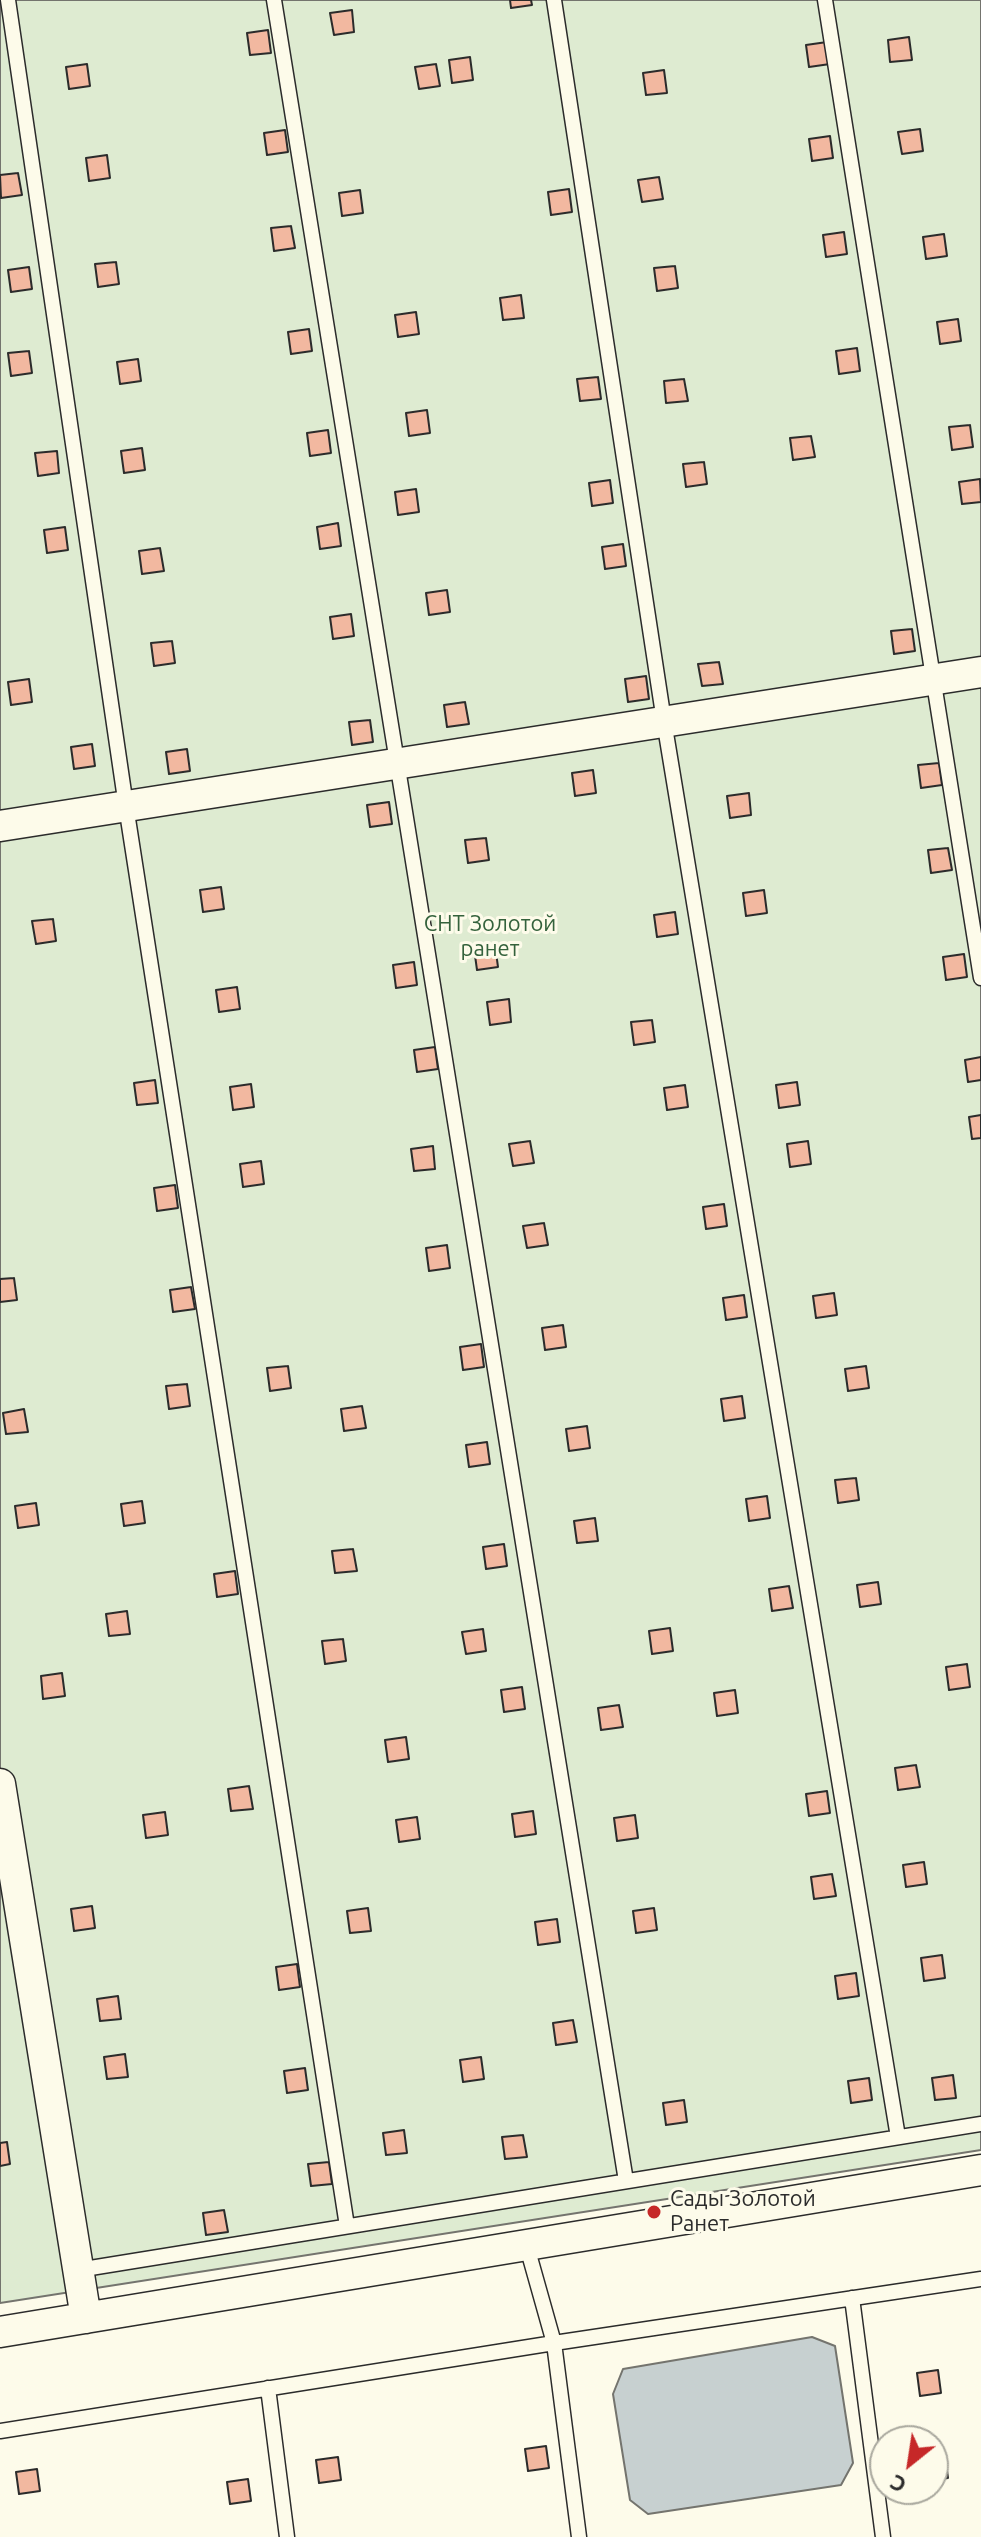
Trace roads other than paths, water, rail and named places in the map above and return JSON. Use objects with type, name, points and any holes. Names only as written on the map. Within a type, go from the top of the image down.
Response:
[{"type":"street","points":[[0,826],[981,672]]},
{"type":"street","points":[[0,1784],[86,2318]]},
{"type":"street","points":[[0,2332],[981,2170]]},
{"type":"lane","points":[[8,0],[126,806],[347,2226]]},
{"type":"lane","points":[[274,0],[626,2181]]},
{"type":"lane","points":[[554,0],[664,721],[898,2137]]},
{"type":"lane","points":[[825,0],[981,978]]},
{"type":"lane","points":[[78,2270],[981,2124]]},
{"type":"lane","points":[[527,2247],[554,2343],[579,2537]]},
{"type":"lane","points":[[0,2431],[981,2279]]},
{"type":"lane","points":[[852,2298],[883,2537]]},
{"type":"lane","points":[[268,2388],[287,2537]]},
{"type":"place","name":"Сады Золотой Ранет","points":[[654,2212]]},
{"type":"park label","name":"СНТ Золотой ранет","points":[[490,936]]}]
